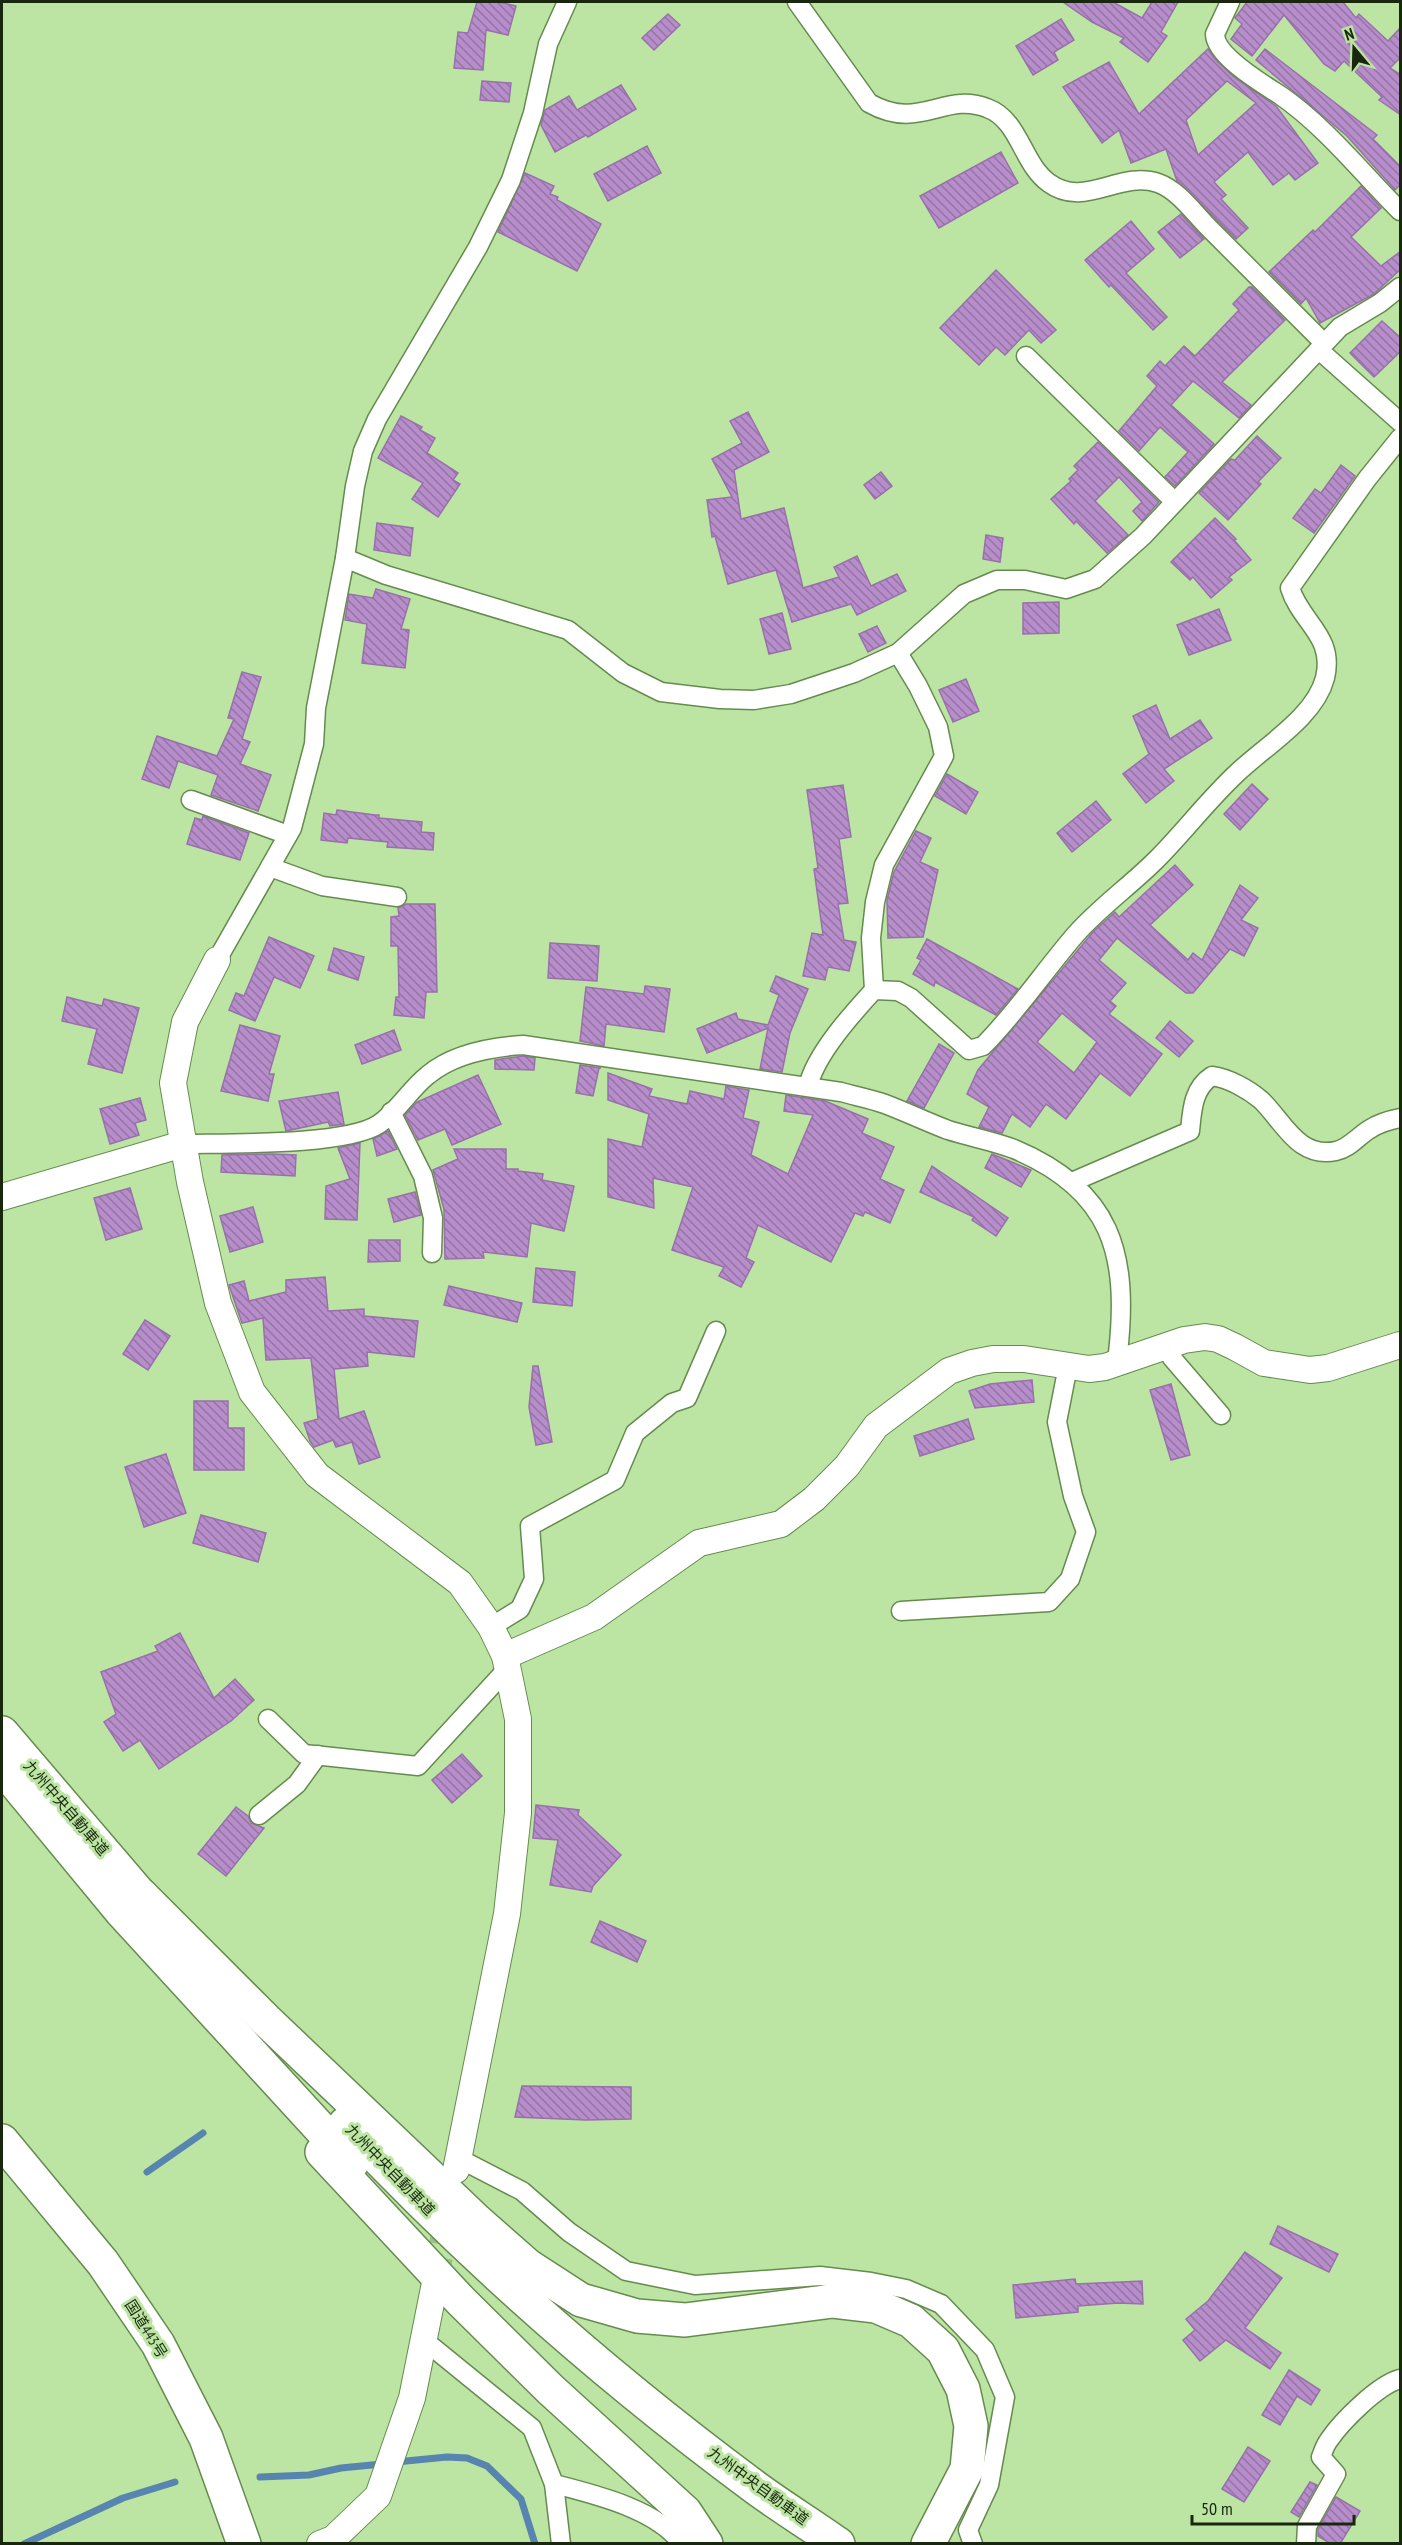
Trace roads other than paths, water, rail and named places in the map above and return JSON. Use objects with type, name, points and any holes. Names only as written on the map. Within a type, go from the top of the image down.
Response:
[{"type":"highway","name":"九州中央自動車道","points":[[2,1733],[131,1903],[392,2206],[585,2376],[654,2433],[803,2544]]},
{"type":"highway","name":"九州中央自動車道","points":[[2,1767],[397,2180],[478,2258],[678,2427],[753,2486],[838,2544]]},
{"type":"highway","points":[[131,1903],[174,1983],[345,2179],[460,2300],[550,2389],[685,2512],[706,2544]]},
{"type":"highway","points":[[131,1903],[266,2020],[477,2221],[527,2265],[581,2300],[637,2316],[685,2320],[833,2301],[876,2306],[911,2321],[943,2350],[963,2389],[971,2426],[967,2469],[928,2544]]},
{"type":"highway","name":"国道443号","points":[[2,2141],[103,2263],[158,2344],[206,2438],[244,2544]]},
{"type":"street","points":[[567,2],[548,44],[532,113],[511,180],[478,247],[377,418],[363,451],[316,708],[314,744],[292,828],[217,960],[185,1022],[173,1083],[183,1144],[218,1302],[252,1392],[317,1475],[460,1583],[491,1627],[506,1663],[518,1719],[518,1813],[507,1914],[457,2164],[522,2191],[569,2232],[626,2271],[695,2284],[820,2276],[906,2289],[941,2304],[985,2350],[1005,2397],[989,2485],[968,2530],[973,2544]]},
{"type":"street","points":[[797,2],[869,102],[880,109],[907,115],[967,103],[999,113],[1014,132],[1034,168],[1048,183],[1063,191],[1076,194],[1127,180],[1159,183],[1186,205],[1322,347],[1401,422]]},
{"type":"street","points":[[1230,2],[1215,34],[1218,46],[1240,68],[1287,100],[1330,138],[1401,211]]},
{"type":"street","points":[[345,558],[386,575],[568,630],[623,672],[661,692],[720,699],[754,700],[791,694],[854,673],[898,653],[964,594],[997,580],[1024,580],[1066,589],[1095,579],[1143,536],[1340,327],[1380,303],[1401,287]]},
{"type":"street","points":[[1026,356],[1175,502]]},
{"type":"street","points":[[874,990],[898,992],[911,998],[969,1050],[983,1046],[1078,932],[1157,859],[1236,773],[1274,742],[1311,705],[1320,692],[1326,675],[1327,656],[1322,637],[1294,602],[1290,588],[1373,470],[1401,438]]},
{"type":"street","points":[[808,1086],[820,1058],[874,990],[871,938],[875,902],[884,865],[944,756],[938,727],[918,686],[898,653]]},
{"type":"street","points":[[192,800],[288,835]]},
{"type":"street","points":[[270,867],[321,886],[397,897]]},
{"type":"street","points":[[2,1197],[183,1144],[270,1142],[342,1136],[378,1124],[428,1074],[442,1066],[481,1051],[523,1045],[808,1086],[883,1103],[949,1130],[1012,1148],[1044,1163],[1072,1182],[1104,1220],[1116,1256],[1121,1290],[1118,1353],[1120,1362]]},
{"type":"street","points":[[1072,1182],[1190,1131],[1192,1106],[1202,1082],[1212,1076],[1221,1077],[1261,1100],[1282,1127],[1304,1148],[1322,1153],[1339,1151],[1355,1142],[1370,1129],[1401,1118]]},
{"type":"street","points":[[391,1112],[423,1176],[433,1218],[432,1253]]},
{"type":"street","points":[[491,1627],[520,1609],[534,1578],[530,1526],[615,1480],[635,1433],[672,1403],[687,1398],[716,1331]]},
{"type":"street","points":[[268,1719],[304,1754],[418,1766],[506,1663],[594,1617],[699,1542],[782,1524],[814,1498],[847,1466],[876,1426],[949,1371],[972,1363],[993,1359],[1024,1359],[1089,1369],[1120,1362],[1196,1337],[1218,1339],[1276,1367],[1310,1370],[1328,1368],[1401,1345]]},
{"type":"street","points":[[1165,1346],[1172,1358],[1221,1414]]},
{"type":"street","points":[[901,1611],[1048,1602],[1070,1579],[1086,1532],[1073,1496],[1057,1422],[1068,1366]]},
{"type":"street","points":[[259,1815],[297,1784],[318,1755]]},
{"type":"street","points":[[320,2544],[333,2539],[378,2496],[412,2398],[435,2283]]},
{"type":"street","points":[[425,2342],[532,2428],[554,2484],[561,2544]]},
{"type":"street","points":[[1306,2544],[1307,2526],[1336,2474],[1321,2457],[1328,2441],[1356,2410],[1392,2381],[1401,2379]]},
{"type":"street","points":[[554,2484],[588,2492],[642,2512],[682,2544]]},
{"type":"waterway","points":[[147,2172],[203,2133]]},
{"type":"waterway","points":[[396,2462],[447,2457],[467,2458],[487,2466],[521,2499],[535,2544]]},
{"type":"waterway","points":[[260,2477],[309,2475],[341,2468],[382,2464]]},
{"type":"waterway","points":[[24,2544],[123,2498],[175,2482]]},
{"type":"tunnel","points":[[435,2283],[448,2213]]}]
